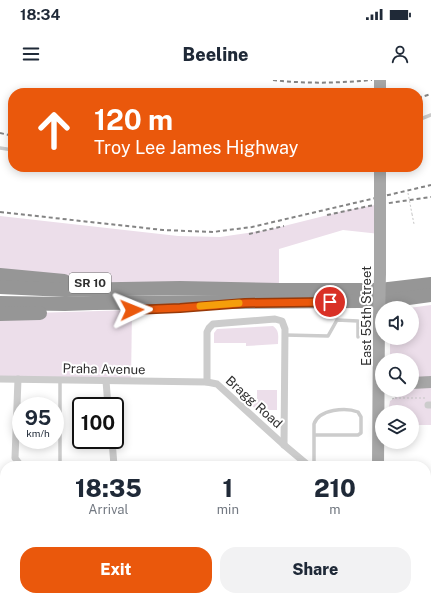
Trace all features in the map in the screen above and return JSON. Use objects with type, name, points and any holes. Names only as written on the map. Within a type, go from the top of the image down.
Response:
[{"type":"highway","name":"SR 10","points":[[0,275],[102,284],[180,288]]},
{"type":"highway","points":[[0,287],[65,290],[180,288],[380,290],[431,284]]},
{"type":"highway","points":[[0,303],[245,303],[377,301],[407,299],[431,295]]},
{"type":"highway","name":"SR 10","points":[[0,314],[180,308],[245,303]]},
{"type":"main road","name":"East 55th Street","points":[[380,172],[381,353]]},
{"type":"main road","points":[[419,383],[431,382]]},
{"type":"main road","name":"East 55th Street","points":[[378,461],[380,397]]},
{"type":"street","name":"Bragg Road","points":[[285,335],[284,324],[282,321],[275,319],[213,324],[209,328],[208,332],[207,382],[217,384],[304,461]]},
{"type":"street","points":[[284,445],[285,335]]},
{"type":"street","name":"Praha Avenue","points":[[0,379],[106,382],[207,382]]},
{"type":"street","points":[[17,461],[15,458],[18,379]]},
{"type":"street","points":[[106,382],[107,397]]},
{"type":"street","points":[[113,449],[114,461]]},
{"type":"lane","points":[[285,335],[328,336],[337,320],[358,321],[358,337]]},
{"type":"lane","points":[[60,380],[60,461]]},
{"type":"lane","points":[[314,435],[358,435],[361,433],[361,417],[358,412],[354,410],[335,410],[322,415],[316,420],[314,424],[314,435],[314,461]]},
{"type":"path","points":[[408,193],[414,224]]},
{"type":"path","points":[[392,399],[395,398],[430,403]]},
{"type":"shaded area","points":[[380,204],[380,234],[343,230],[279,249],[279,290],[102,284],[0,275],[0,216],[178,236],[220,237],[268,230],[348,210]]},
{"type":"shaded area","points":[[431,305],[431,425],[419,425],[419,405],[389,405],[390,401],[395,397],[419,397],[419,353],[390,353],[390,345],[419,345],[419,307]]},
{"type":"shaded area","points":[[132,310],[131,382],[0,379],[0,314]]},
{"type":"shaded area","points":[[273,326],[278,332],[278,344],[246,346],[246,343],[214,343],[214,333],[217,329]]},
{"type":"shaded area","points":[[257,390],[277,390],[277,410],[257,410],[246,401],[257,401]]},
{"type":"railway","points":[[273,80],[322,83],[372,80]]},
{"type":"railway","points":[[423,96],[431,94]]},
{"type":"railway","points":[[0,133],[8,135]]},
{"type":"railway","points":[[0,212],[163,230],[213,232],[252,227],[431,185]]},
{"type":"railway","points":[[327,215],[369,206],[431,197]]},
{"type":"railway","points":[[249,234],[284,226]]},
{"type":"slow traffic","points":[[200,306],[239,303]]},
{"type":"route","points":[[132,310],[245,303],[330,302]]}]
